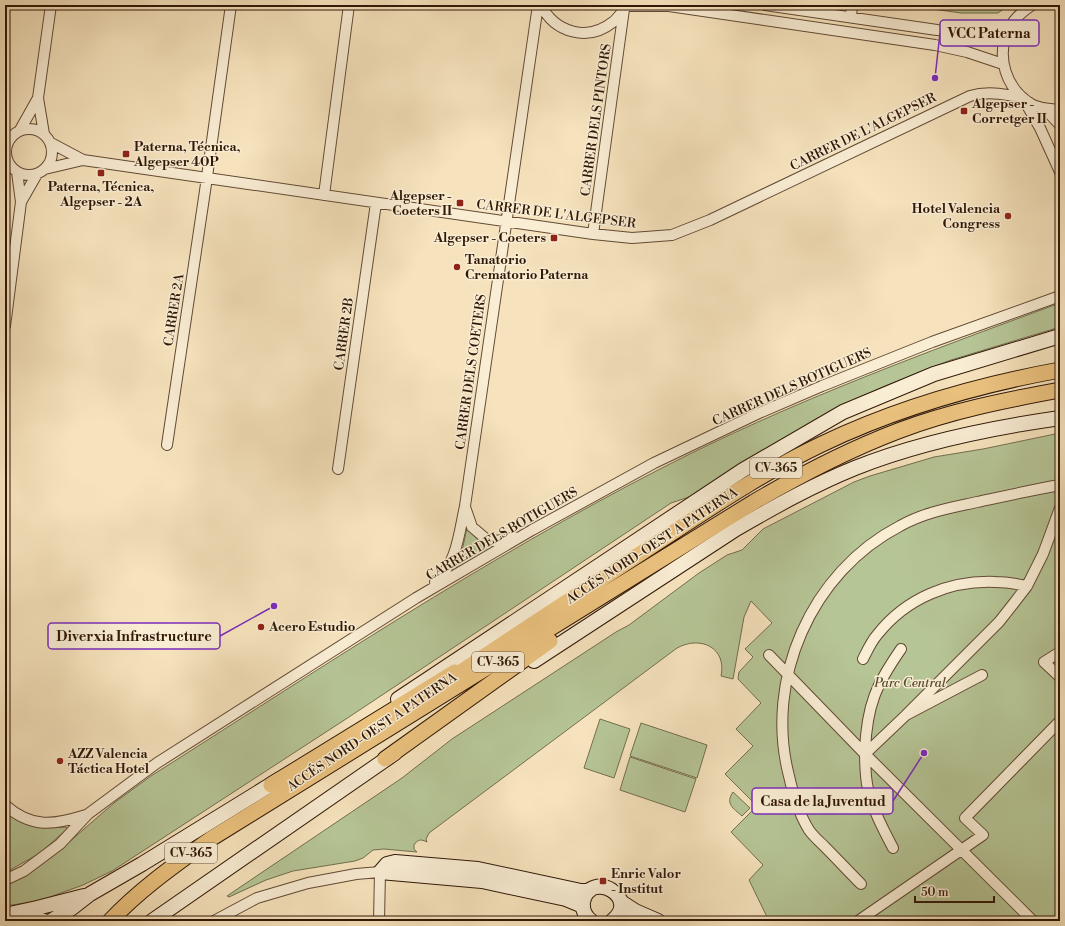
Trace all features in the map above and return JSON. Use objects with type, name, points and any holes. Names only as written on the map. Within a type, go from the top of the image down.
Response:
[{"type":"main road","name":"ACCÉS NORD-OEST A PATERNA","points":[[110,921],[124,906],[165,871],[212,838],[275,790],[741,488],[781,464],[821,444],[901,411],[940,398],[1010,380],[1060,370]]},
{"type":"main road","name":"ACCÉS NORD-OEST A PATERNA","points":[[275,790],[754,502],[817,467],[898,431],[936,418],[979,407],[1060,390]]},
{"type":"main road","points":[[385,759],[536,650],[715,526]]},
{"type":"street","points":[[44,134],[38,98],[51,5]]},
{"type":"street","name":"CARRER 2A","points":[[167,445],[231,5]]},
{"type":"street","points":[[324,195],[349,5]]},
{"type":"street","name":"CARRER DELS COETERS","points":[[416,598],[442,576],[450,565],[455,552],[465,506],[538,5]]},
{"type":"street","points":[[541,5],[546,14],[557,25],[571,31],[586,33],[601,29],[614,21],[625,7],[669,6],[916,42],[967,52],[1003,64]]},
{"type":"street","points":[[765,5],[937,30],[971,32],[1009,28]]},
{"type":"street","points":[[851,17],[852,5]]},
{"type":"street","points":[[1032,5],[1018,15],[1009,28],[1003,46],[1004,70],[1011,85],[1022,97],[1040,128],[1060,172]]},
{"type":"street","name":"CARRER DELS PINTORS","points":[[593,234],[625,7]]},
{"type":"street","name":"CARRER DE L'ALGEPSER","points":[[83,160],[593,234],[632,238],[672,235],[710,220],[970,96],[986,93],[1000,93],[1022,97]]},
{"type":"street","points":[[1022,97],[1034,105],[1046,109],[1060,110]]},
{"type":"street","points":[[38,98],[7,142],[5,151],[6,161],[17,172],[27,175],[83,160]]},
{"type":"street","points":[[1046,109],[1060,125]]},
{"type":"street","points":[[13,133],[29,128],[37,130],[44,134],[51,143],[83,160]]},
{"type":"street","points":[[21,202],[52,156],[51,143]]},
{"type":"street","points":[[5,326],[21,202],[17,172]]},
{"type":"street","name":"CARRER 2B","points":[[338,469],[376,202]]},
{"type":"street","name":"CARRER DELS BOTIGUERS","points":[[5,880],[24,871],[60,844],[88,814],[157,763],[416,598],[532,530],[654,463],[759,413],[932,342],[1060,296]]},
{"type":"street","points":[[51,921],[72,908],[90,894],[275,790],[515,620],[744,470],[837,416],[934,374],[1060,336]]},
{"type":"street","points":[[152,921],[385,759],[736,529],[776,506],[854,468],[902,452],[962,435],[1017,424],[1060,418]]},
{"type":"street","points":[[861,884],[809,830],[794,796],[784,759],[781,722],[785,684],[794,648],[810,614],[828,587],[843,569],[873,543],[899,526],[928,513],[1060,485]]},
{"type":"street","name":"CARRER DELS COETERS","points":[[465,506],[472,527],[485,538],[492,540],[505,540],[532,530]]},
{"type":"street","points":[[865,754],[999,622],[1027,586],[1043,554],[1060,508]]},
{"type":"street","points":[[863,659],[876,636],[896,613],[909,604],[932,593],[965,584],[984,582],[998,582],[1027,586]]},
{"type":"street","points":[[893,848],[878,820],[868,789],[864,767],[866,727],[872,700],[884,673],[901,649]]},
{"type":"street","points":[[1060,652],[1044,662],[1060,677]]},
{"type":"street","points":[[769,656],[1033,921]]},
{"type":"street","points":[[906,715],[982,675]]},
{"type":"street","points":[[858,921],[983,836],[965,818],[1060,721]]},
{"type":"street","points":[[5,805],[15,814],[28,821],[42,823],[70,820],[88,814]]},
{"type":"street","points":[[379,921],[380,872],[387,864],[395,862],[478,869],[581,891],[589,891],[600,887],[605,887],[615,892],[621,902],[635,911],[658,921]]},
{"type":"street","points":[[214,921],[257,898],[308,883],[356,874],[380,872],[482,881],[566,899],[584,915]]},
{"type":"street","points":[[584,915],[583,901],[589,891]]},
{"type":"street","points":[[5,915],[90,894]]},
{"type":"street","points":[[618,920],[621,902]]},
{"type":"street","points":[[12,921],[27,918],[44,921]]},
{"type":"green space","points":[[904,5],[1009,5],[998,13],[961,13]]},
{"type":"green space","points":[[1060,303],[1060,327],[951,360],[885,386],[840,406],[753,457],[695,495],[671,503],[346,719],[112,871],[83,885],[39,901],[5,906],[5,884],[25,875],[53,856],[114,803],[151,776],[339,656],[529,540],[660,469],[757,422],[907,360]]},
{"type":"green space","name":"Parc Central","points":[[1060,433],[1060,921],[868,921],[862,913],[851,921],[769,921],[749,880],[763,865],[731,832],[757,806],[725,774],[753,746],[736,729],[761,703],[738,679],[739,672],[753,657],[745,649],[772,623],[751,601],[744,617],[733,679],[721,676],[722,666],[716,651],[703,644],[686,644],[677,648],[429,833],[426,839],[427,842],[421,840],[418,841],[414,845],[414,849],[417,852],[384,849],[373,850],[363,858],[355,861],[293,871],[266,880],[229,897],[227,896],[402,778],[452,739],[629,625],[699,573],[727,555],[742,550],[763,529],[854,482],[870,476],[934,457],[983,449]]},
{"type":"green space","points":[[467,528],[479,541],[494,546],[455,570],[460,560]]},
{"type":"green space","points":[[600,719],[630,729],[614,778],[584,768]]},
{"type":"green space","points":[[641,723],[707,745],[697,778],[630,756]]},
{"type":"green space","points":[[630,757],[696,779],[685,812],[620,790]]},
{"type":"green space","points":[[733,792],[750,808],[742,816],[731,806],[730,800]]},
{"type":"green space","points":[[5,812],[26,824],[49,828],[66,827],[67,829],[40,853],[5,873]]},
{"type":"place","name":"VCC Paterna","points":[[935,78]]},
{"type":"place","name":"Algepser - Corretger II","points":[[964,111]]},
{"type":"place","name":"Paterna, Técnica, Algepser 40P","points":[[126,154]]},
{"type":"place","name":"Paterna, Técnica, Algepser - 2A","points":[[101,173]]},
{"type":"place","name":"Algepser - Coeters II","points":[[460,203]]},
{"type":"place","name":"Hotel Valencia Congress","points":[[1008,216]]},
{"type":"place","name":"Algepser - Coeters","points":[[554,238]]},
{"type":"place","name":"Tanatorio Crematorio Paterna","points":[[457,267]]},
{"type":"place","name":"Diverxia Infrastructure","points":[[274,606]]},
{"type":"place","name":"Acero Estudio","points":[[261,627]]},
{"type":"place","name":"Casa de la Juventud","points":[[924,753]]},
{"type":"place","name":"AZZ Valencia Táctica Hotel","points":[[60,761]]},
{"type":"place","name":"Enric Valor - Institut","points":[[603,881]]}]
